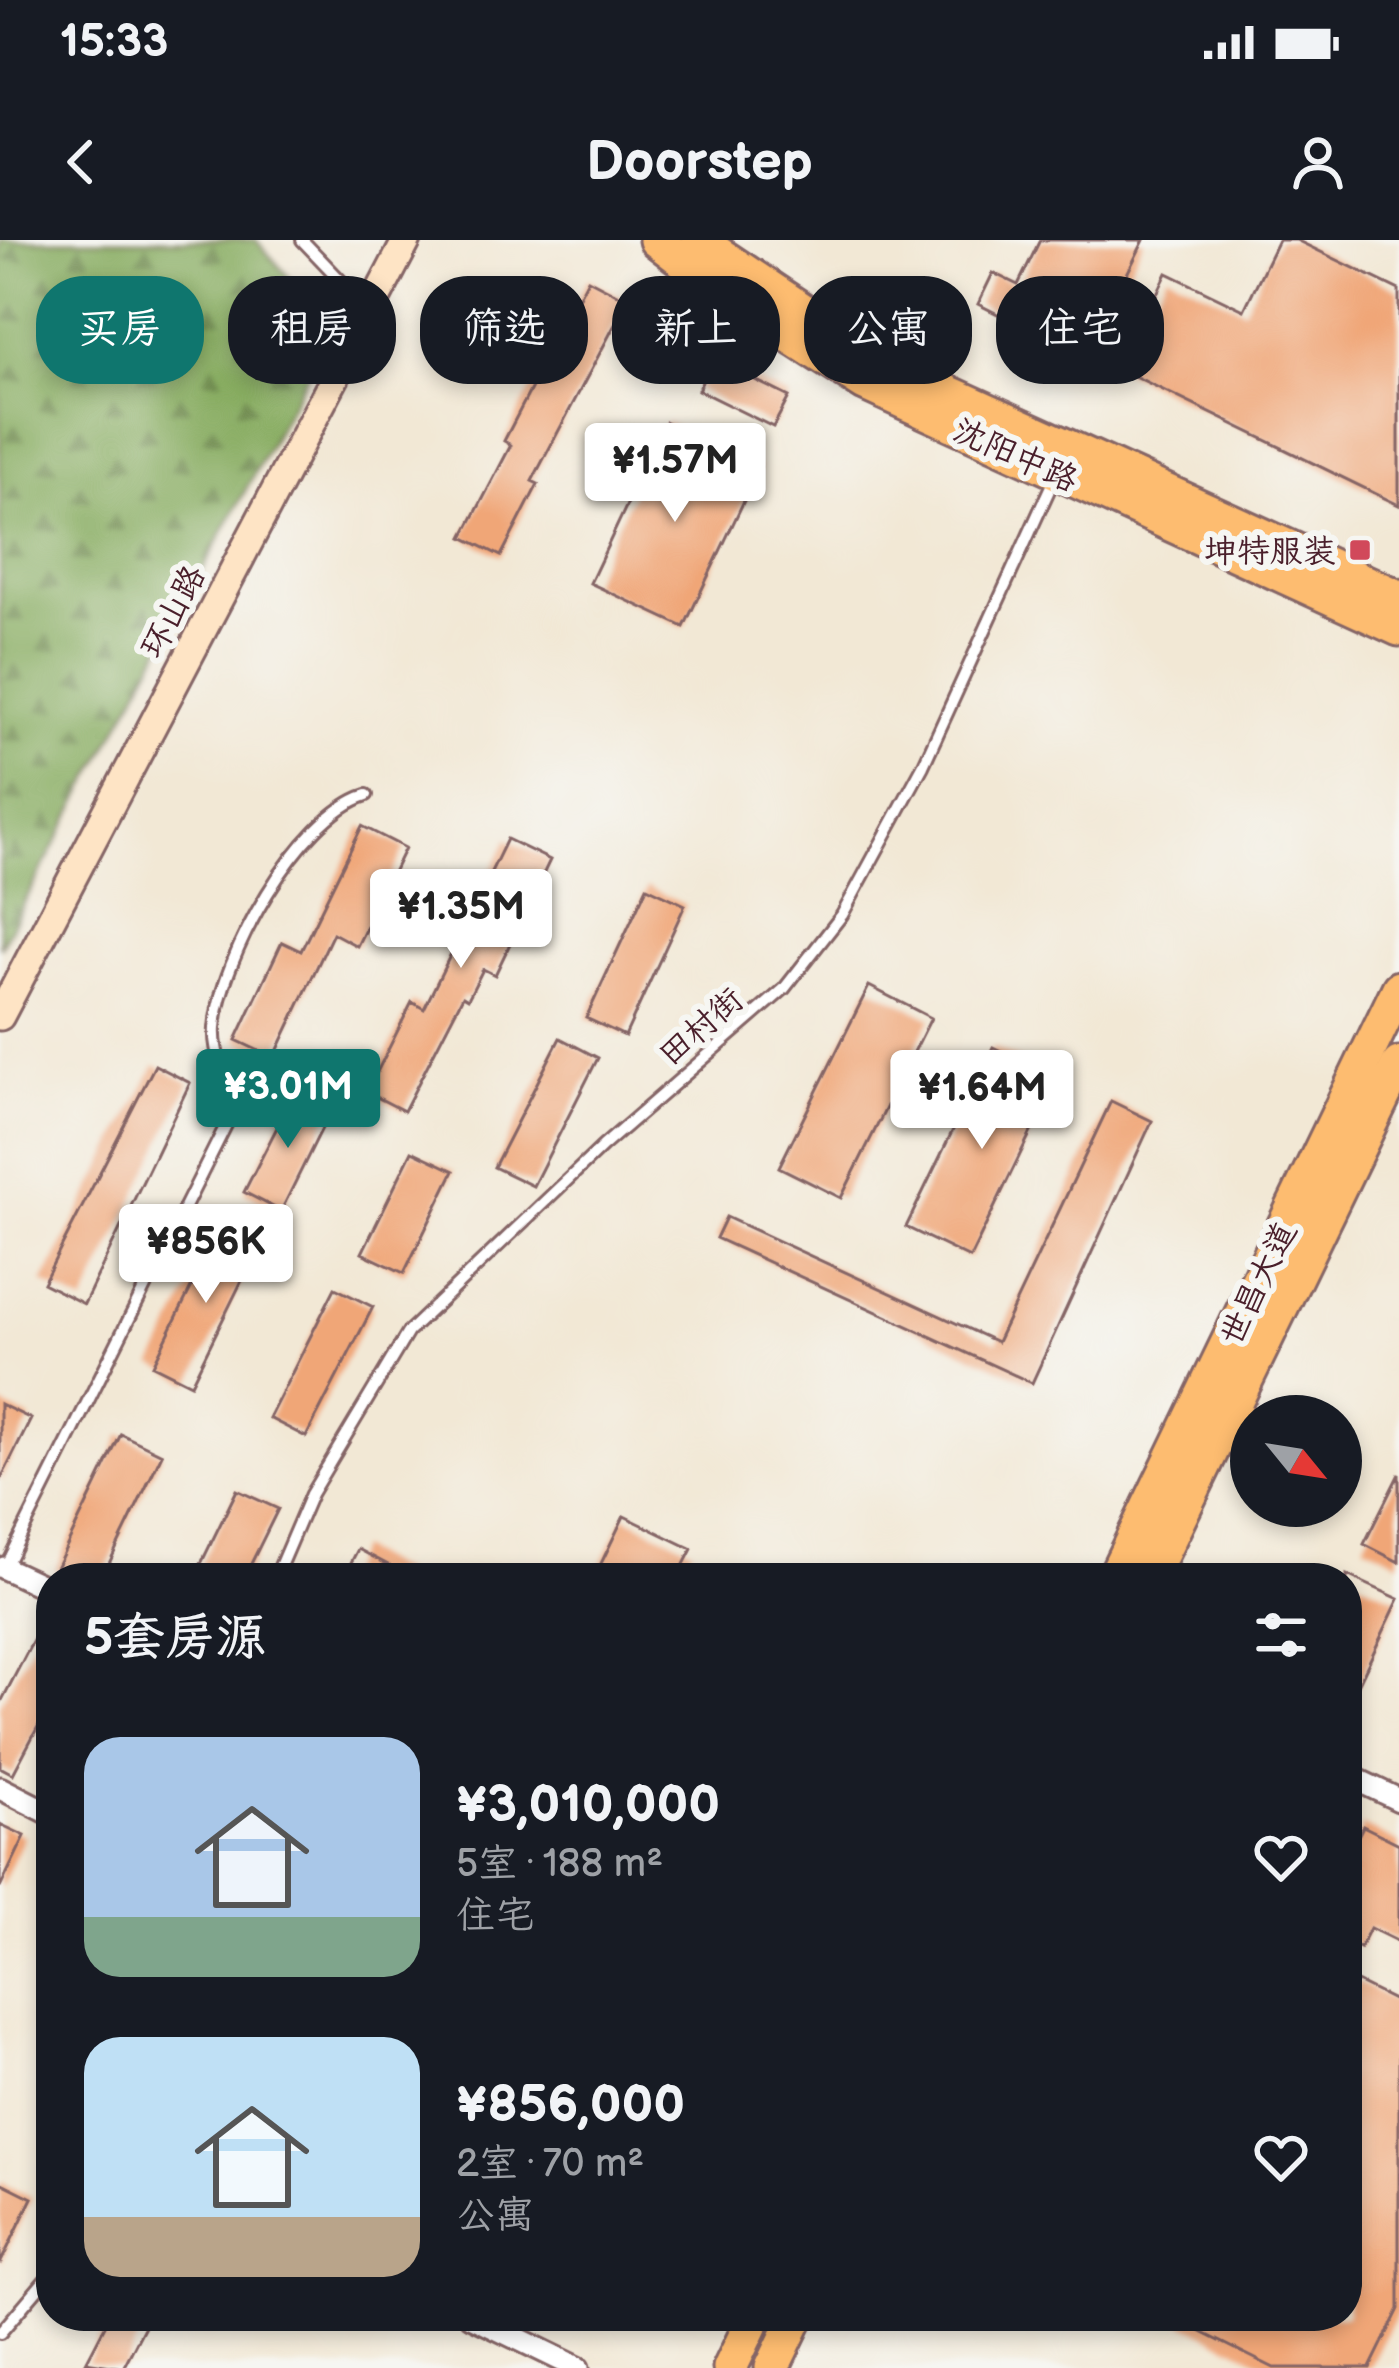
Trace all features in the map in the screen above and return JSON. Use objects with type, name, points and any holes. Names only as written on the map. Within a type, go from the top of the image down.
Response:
[{"type":"main road","name":"环山路","points":[[388,276],[407,240]]},
{"type":"main road","name":"沈阳中路","points":[[656,240],[732,299],[848,374],[1386,598],[1399,632]]},
{"type":"main road","points":[[698,240],[879,361],[1062,460]]},
{"type":"main road","name":"环山路","points":[[0,1016],[332,384]]},
{"type":"main road","name":"世昌大道","points":[[1121,1563],[1399,988]]},
{"type":"main road","name":"世昌大道","points":[[1157,1563],[1399,1064]]},
{"type":"main road","points":[[730,2368],[748,2331]]},
{"type":"main road","points":[[772,2368],[790,2331]]},
{"type":"street","points":[[2,1573],[36,1585]]},
{"type":"street","points":[[1362,1782],[1399,1800]]},
{"type":"street","points":[[0,1788],[36,1806]]},
{"type":"street","points":[[502,2331],[578,2368]]},
{"type":"lane","points":[[302,240],[336,276]]},
{"type":"lane","name":"田村街","points":[[281,1563],[311,1494],[408,1331],[603,1146],[784,989],[842,915],[923,766],[1062,460]]},
{"type":"lane","points":[[2,1573],[229,1119],[230,1087],[214,1036],[219,991],[280,874],[344,802],[368,795]]},
{"type":"lane","points":[[0,2333],[36,2291]]},
{"type":"green space","points":[[0,240],[256,240],[288,276],[228,276],[228,384],[302,384],[0,948]]},
{"type":"building","points":[[1040,240],[1144,240],[1126,276],[1022,276]]},
{"type":"building","points":[[1278,240],[1296,240],[1399,290],[1399,505],[1151,384],[1164,384],[1167,273],[1244,310]]},
{"type":"building","points":[[993,273],[999,276],[996,313],[978,304]]},
{"type":"building","points":[[588,279],[612,292],[612,330],[588,375]]},
{"type":"building","points":[[534,384],[583,384],[532,481],[538,484],[501,556],[463,537],[511,445],[504,441]]},
{"type":"building","points":[[701,384],[763,384],[789,397],[773,427],[698,390]]},
{"type":"building","points":[[666,422],[760,467],[684,627],[590,583]]},
{"type":"building","points":[[362,826],[405,848],[357,946],[333,933],[274,1058],[236,1040],[282,942],[301,951]]},
{"type":"building","points":[[507,839],[550,860],[495,975],[483,969],[468,999],[463,996],[404,1111],[367,1092],[412,1002],[424,1009]]},
{"type":"building","points":[[647,887],[685,905],[625,1036],[586,1018]]},
{"type":"building","points":[[869,986],[931,1018],[841,1198],[779,1167]]},
{"type":"building","points":[[560,1038],[598,1058],[533,1186],[494,1167]]},
{"type":"building","points":[[993,1047],[1057,1078],[970,1258],[906,1227]]},
{"type":"building","points":[[155,1065],[190,1083],[84,1304],[43,1283]]},
{"type":"building","points":[[296,1090],[332,1108],[281,1211],[244,1192]]},
{"type":"building","points":[[1111,1101],[1152,1121],[1032,1383],[716,1238],[726,1217],[997,1342]]},
{"type":"building","points":[[412,1151],[454,1171],[404,1273],[362,1253]]},
{"type":"building","points":[[220,1229],[258,1248],[191,1384],[153,1365]]},
{"type":"building","points":[[335,1288],[373,1307],[306,1437],[269,1418]]},
{"type":"building","points":[[0,1404],[31,1419],[0,1481]]},
{"type":"building","points":[[121,1434],[162,1454],[109,1563],[58,1563]]},
{"type":"building","points":[[1399,1474],[1399,1562],[1364,1544]]},
{"type":"building","points":[[237,1490],[278,1509],[251,1563],[201,1563]]},
{"type":"building","points":[[624,1516],[692,1549],[685,1563],[601,1563]]},
{"type":"building","points":[[358,1549],[385,1563],[351,1563]]},
{"type":"building","points":[[1362,1582],[1399,1599],[1362,1677]]},
{"type":"building","points":[[36,1635],[36,1730],[13,1774],[0,1767],[0,1704]]},
{"type":"building","points":[[0,1824],[25,1836],[0,1888]]},
{"type":"building","points":[[1362,1828],[1399,1844],[1399,1942],[1370,1928],[1362,1944]]},
{"type":"building","points":[[1362,1984],[1399,2003],[1399,2309],[1370,2368],[1274,2368],[1199,2331],[1362,2331]]},
{"type":"building","points":[[0,2182],[32,2198],[0,2264]]},
{"type":"building","points":[[102,2331],[142,2331],[123,2368],[86,2362]]},
{"type":"place","name":"坤特服装","points":[[1360,550]]}]
